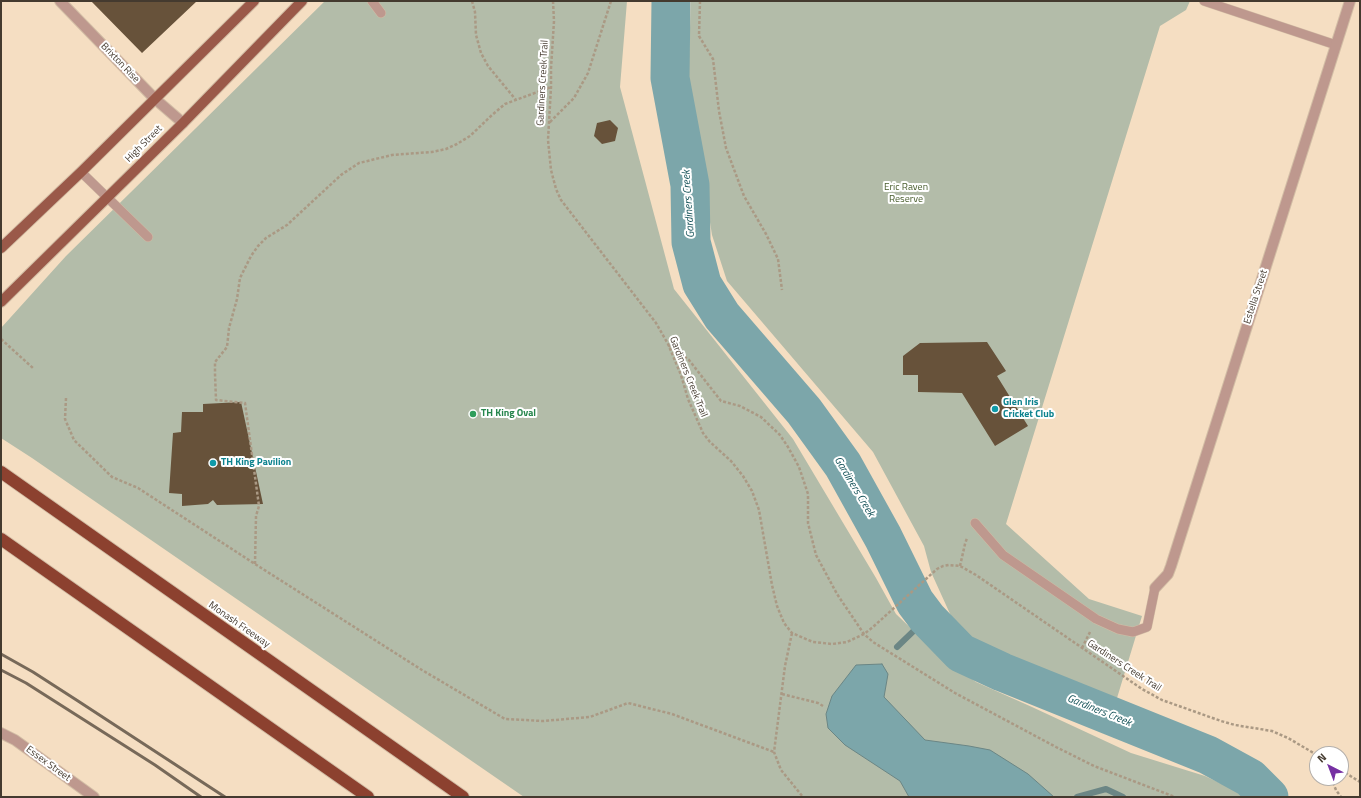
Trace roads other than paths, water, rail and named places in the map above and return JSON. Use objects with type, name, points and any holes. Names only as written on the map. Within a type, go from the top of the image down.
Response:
[{"type":"highway","name":"Monash Freeway","points":[[1,472],[463,797]]},
{"type":"highway","points":[[1,539],[368,797]]},
{"type":"main road","points":[[1,248],[254,1]]},
{"type":"main road","name":"High Street","points":[[1,302],[183,123],[302,1]]},
{"type":"street","name":"Brixton Rise","points":[[60,1],[154,98],[183,123]]},
{"type":"street","name":"Estella Street","points":[[1155,588],[1168,574],[1171,566],[1350,1]]},
{"type":"street","name":"Essex Street","points":[[1,733],[15,740],[94,797]]},
{"type":"lane","points":[[372,1],[381,13]]},
{"type":"lane","points":[[1204,1],[1336,45]]},
{"type":"lane","points":[[80,172],[108,197],[148,237]]},
{"type":"lane","points":[[975,523],[1003,555],[1096,619],[1118,629],[1133,632],[1147,627],[1155,588]]},
{"type":"water","points":[[882,664],[888,674],[884,697],[925,740],[990,750],[1028,774],[1054,797],[909,797],[900,781],[845,745],[828,728],[826,714],[832,696],[856,665]]},
{"type":"waterway","name":"Gardiners Creek","points":[[671,1],[670,78],[690,185],[691,242],[702,284],[722,316],[804,411],[843,465],[883,537],[915,602],[927,618],[961,653],[1002,672],[1208,755],[1250,778],[1269,797]]},
{"type":"waterway","points":[[897,647],[927,618]]},
{"type":"waterway","points":[[1077,797],[1106,789],[1123,797]]},
{"type":"railway","points":[[1,654],[33,672],[225,797]]},
{"type":"railway","points":[[1,670],[26,683],[155,765],[201,797]]},
{"type":"place","name":"Glen Iris Cricket Club","points":[[995,409]]},
{"type":"place","name":"TH King Oval","points":[[473,414]]},
{"type":"place","name":"TH King Pavilion","points":[[213,463]]},
{"type":"park label","name":"Eric Raven Reserve","points":[[906,194]]}]
